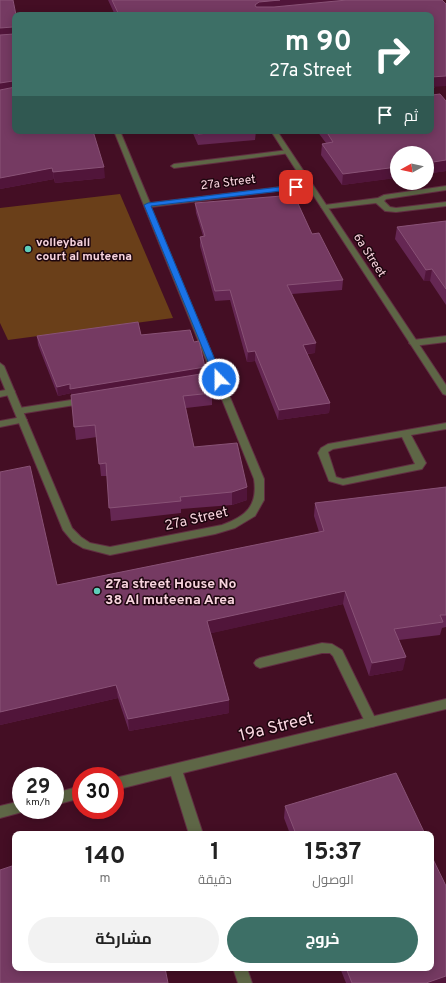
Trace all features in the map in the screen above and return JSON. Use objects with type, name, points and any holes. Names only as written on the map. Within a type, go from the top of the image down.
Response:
[{"type":"street","name":"27a Street","points":[[0,366],[68,530],[75,539],[84,545],[110,551],[216,530],[234,525],[248,516],[258,505],[262,492],[260,479],[215,380],[148,205],[118,134]]},
{"type":"street","name":"6a Street","points":[[276,134],[446,392]]},
{"type":"street","points":[[174,166],[288,152]]},
{"type":"street","name":"27a Street","points":[[148,205],[311,185]]},
{"type":"street","points":[[325,207],[380,200],[391,195],[446,188]]},
{"type":"street","points":[[380,200],[383,207],[396,210],[446,204]]},
{"type":"street","points":[[414,343],[446,339]]},
{"type":"street","points":[[0,394],[11,392]]},
{"type":"street","points":[[0,424],[21,416],[96,399]]},
{"type":"street","points":[[405,433],[420,460],[421,463],[419,467],[343,482],[332,479],[323,453],[327,447],[405,433],[446,426]]},
{"type":"street","points":[[260,663],[322,648],[332,648],[337,651],[340,656],[371,722]]},
{"type":"street","name":"19a Street","points":[[124,782],[371,722],[445,707]]},
{"type":"street","points":[[175,770],[195,831]]},
{"type":"street","points":[[0,812],[12,809]]},
{"type":"street","points":[[241,971],[245,983]]},
{"type":"shaded area","points":[[120,194],[173,318],[8,340],[0,323],[0,208]]},
{"type":"building","points":[[0,0],[13,0],[15,12],[12,12],[12,27],[0,28]]},
{"type":"building","points":[[112,0],[280,0],[259,2],[255,5],[256,7],[274,7],[347,0],[442,0],[446,4],[446,76],[434,77],[434,12],[118,12]]},
{"type":"building","points":[[12,34],[12,81],[0,83],[0,35]]},
{"type":"building","points":[[12,88],[12,134],[94,134],[104,167],[53,172],[52,168],[0,178],[0,90]]},
{"type":"building","points":[[440,94],[446,101],[446,160],[434,162],[434,146],[390,146],[390,168],[343,174],[322,144],[333,142],[328,134],[434,134],[434,95]]},
{"type":"building","points":[[294,195],[312,234],[319,233],[343,280],[287,285],[316,343],[303,345],[330,403],[279,410],[255,351],[248,352],[230,290],[215,291],[200,237],[205,236],[195,203]]},
{"type":"building","points":[[446,221],[446,289],[432,269],[426,270],[397,227]]},
{"type":"building","points":[[138,322],[141,335],[190,330],[194,342],[199,341],[205,367],[70,389],[70,384],[57,387],[37,336]]},
{"type":"building","points":[[207,373],[212,393],[183,396],[194,447],[237,443],[247,487],[232,492],[180,497],[181,501],[109,508],[106,463],[99,464],[95,425],[74,427],[71,395]]},
{"type":"building","points":[[30,466],[57,585],[324,531],[315,503],[446,487],[446,615],[440,615],[443,622],[394,629],[406,657],[372,663],[345,591],[207,621],[229,700],[128,719],[116,685],[0,712],[0,472]]},
{"type":"building","points":[[396,773],[424,831],[295,831],[285,806]]},
{"type":"building","points":[[434,861],[446,886],[446,976],[426,983],[352,983],[347,971],[434,971]]},
{"type":"building","points":[[12,866],[12,971],[166,971],[168,983],[0,983],[0,870]]},
{"type":"place","name":"volleyball court al muteena","points":[[28,249]]},
{"type":"place","name":"27a street House No 38 Al muteena Area","points":[[97,591]]},
{"type":"route","points":[[219,379],[148,205],[296,187]]}]
